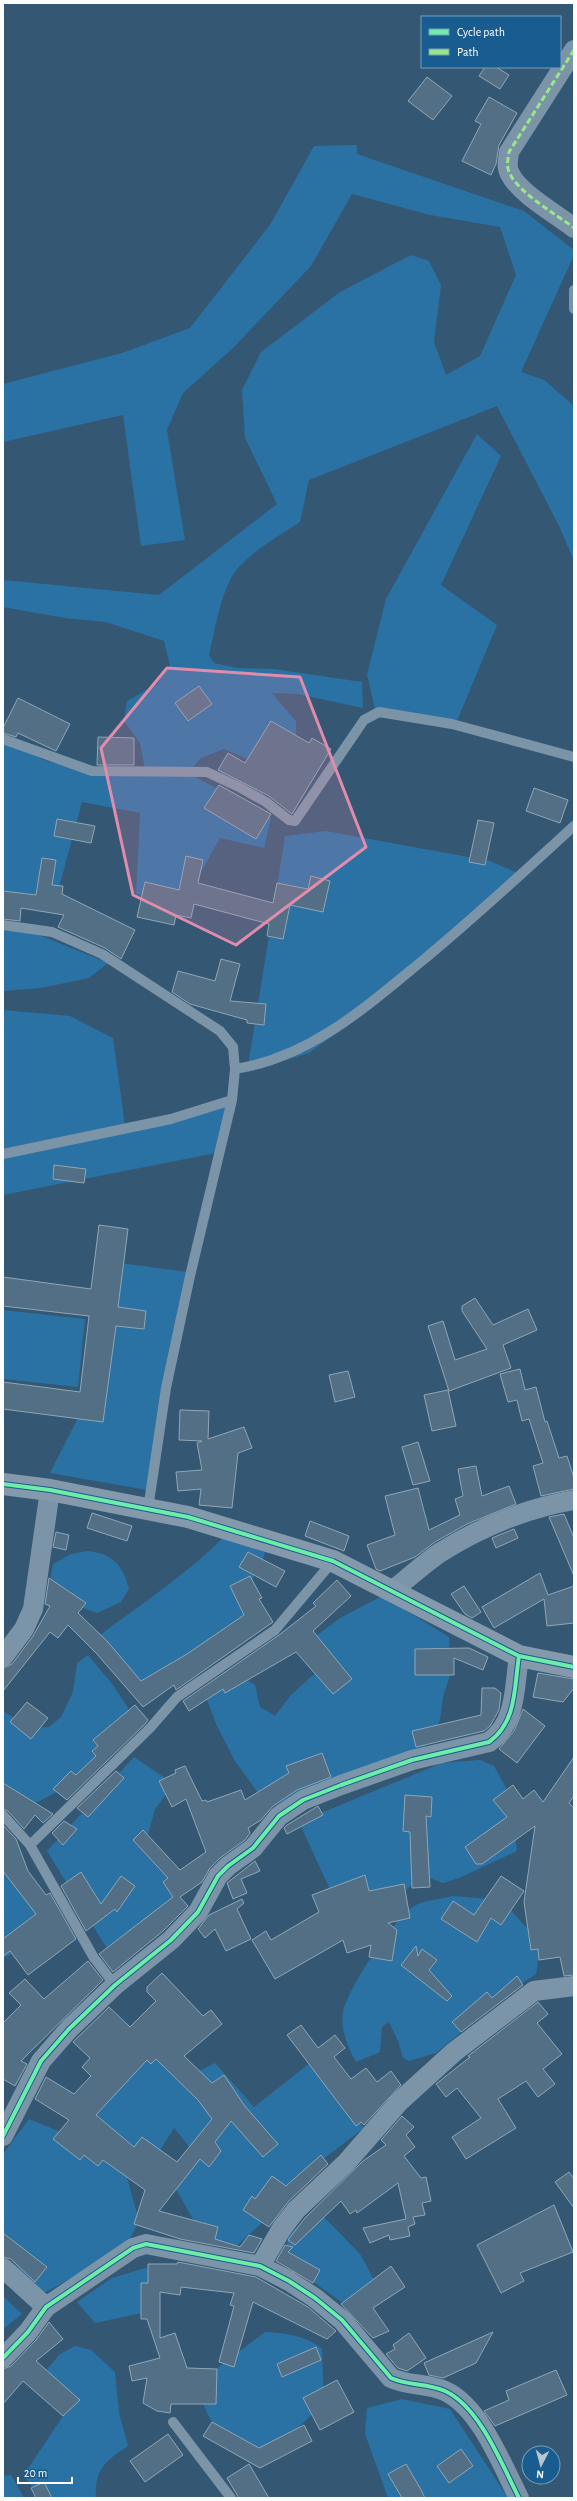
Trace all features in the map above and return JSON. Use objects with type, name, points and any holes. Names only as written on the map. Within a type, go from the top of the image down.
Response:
[{"type":"street","points":[[574,50],[509,152],[507,163],[509,173],[518,186],[574,228]]},
{"type":"street","points":[[3,1484],[50,1490],[188,1517],[333,1561],[393,1590],[519,1656],[573,1665]]},
{"type":"street","points":[[3,1658],[24,1629],[32,1609],[50,1490]]},
{"type":"street","points":[[393,1590],[440,1553],[479,1531],[547,1505],[574,1500]]},
{"type":"street","points":[[3,2136],[41,2061],[69,2029],[115,1985],[171,1940],[198,1912],[218,1876],[228,1866],[253,1848],[279,1816],[303,1800],[412,1760],[489,1742],[499,1735],[510,1718],[519,1656]]},
{"type":"street","points":[[260,2266],[282,2228],[296,2210],[346,2162],[400,2101],[454,2052],[534,1991],[574,1986]]},
{"type":"street","points":[[3,2358],[28,2332],[46,2307],[116,2258],[133,2248],[146,2244],[260,2266],[316,2298],[342,2320],[391,2378],[397,2381],[432,2386],[459,2399],[490,2441],[519,2498]]},
{"type":"street","points":[[3,2268],[46,2307]]},
{"type":"lane","points":[[574,290],[574,309]]},
{"type":"lane","points":[[3,739],[92,771],[207,772],[266,802],[289,820],[295,822],[364,720],[379,712],[452,724],[574,757]]},
{"type":"lane","points":[[235,1069],[253,1066],[304,1048],[360,1013],[459,931],[574,826]]},
{"type":"lane","points":[[3,925],[52,932],[102,954],[220,1031],[233,1047],[235,1069],[232,1100],[190,1276],[166,1388],[148,1509]]},
{"type":"lane","points":[[3,1154],[171,1119],[232,1100]]},
{"type":"lane","points":[[30,1845],[150,1728],[176,1697],[275,1630],[333,1561]]},
{"type":"lane","points":[[3,1815],[30,1845],[94,1958],[115,1985]]},
{"type":"lane","points":[[173,2422],[231,2498]]},
{"type":"highlighted area","points":[[167,668],[300,677],[366,847],[236,945],[133,895],[101,748]]},
{"type":"shaded area","points":[[357,145],[357,154],[524,211],[574,250],[574,255],[521,372],[544,380],[574,406],[574,561],[560,528],[497,406],[309,480],[300,522],[253,554],[244,562],[231,578],[220,606],[209,655],[214,663],[237,668],[274,669],[362,682],[363,708],[298,694],[272,693],[296,721],[296,740],[277,765],[245,758],[224,749],[201,758],[188,773],[271,818],[264,848],[220,838],[184,903],[136,894],[140,813],[82,802],[57,895],[3,906],[3,742],[44,760],[94,774],[146,775],[140,743],[124,721],[127,701],[157,684],[170,666],[164,641],[106,622],[65,618],[3,607],[3,580],[159,595],[277,504],[245,438],[242,390],[261,352],[340,292],[411,255],[429,261],[441,285],[434,342],[446,375],[480,356],[516,275],[500,227],[430,215],[352,194],[311,266],[234,347],[183,393],[167,430],[185,540],[141,546],[123,415],[3,442],[3,384],[122,353],[190,328],[270,225],[314,146]]},
{"type":"shaded area","points":[[477,434],[501,456],[441,585],[497,625],[457,721],[375,709],[367,675],[386,599]]},
{"type":"shaded area","points":[[326,831],[490,861],[523,875],[362,1015],[309,1053],[247,1072],[285,836]]},
{"type":"shaded area","points":[[3,930],[37,934],[108,963],[89,978],[41,988],[3,991]]},
{"type":"shaded area","points":[[3,1010],[70,1016],[113,1038],[126,1133],[177,1122],[227,1105],[216,1153],[3,1195]]},
{"type":"shaded area","points":[[112,1262],[188,1272],[147,1490],[50,1473],[83,1408]]},
{"type":"shaded area","points":[[3,1310],[85,1319],[78,1387],[3,1379]]},
{"type":"shaded area","points":[[228,1533],[266,1549],[260,1568],[245,1590],[258,1619],[140,1693],[96,1638],[181,1575]]},
{"type":"shaded area","points":[[88,1551],[104,1555],[116,1562],[124,1573],[129,1589],[121,1602],[97,1613],[69,1603],[48,1592],[53,1564],[71,1554]]},
{"type":"shaded area","points":[[382,1596],[449,1637],[450,1675],[443,1697],[440,1720],[423,1751],[341,1779],[269,1808],[235,1761],[216,1724],[205,1694],[237,1673],[255,1685],[260,1707],[275,1716],[291,1695],[324,1665],[309,1641],[340,1618]]},
{"type":"shaded area","points":[[88,1655],[113,1685],[135,1719],[74,1783],[26,1808],[3,1802],[3,1711],[30,1728],[49,1727],[61,1717],[73,1692],[77,1663]]},
{"type":"shaded area","points":[[134,1757],[174,1784],[155,1809],[146,1842],[177,1885],[169,1920],[114,1960],[47,1851]]},
{"type":"shaded area","points":[[480,1760],[494,1766],[511,1797],[517,1851],[459,1878],[443,1883],[422,1875],[386,1909],[338,1907],[299,1822],[442,1763]]},
{"type":"shaded area","points":[[3,1852],[51,1936],[3,1958]]},
{"type":"shaded area","points":[[453,1896],[501,1900],[541,1943],[536,1974],[512,1990],[436,2053],[409,2061],[403,2058],[398,2041],[389,2022],[382,2027],[380,2052],[356,2062],[345,2038],[342,2019],[346,2002],[362,1972],[395,1924],[414,1906],[423,1902]]},
{"type":"shaded area","points":[[141,2048],[186,2078],[215,2063],[254,2107],[315,2059],[364,2128],[306,2172],[272,2194],[265,2220],[232,2250],[202,2235],[172,2182],[196,2155],[174,2128],[150,2166],[85,2115]]},
{"type":"shaded area","points":[[29,2119],[70,2136],[125,2170],[139,2221],[124,2250],[40,2295],[3,2250],[3,2154]]},
{"type":"shaded area","points":[[318,2211],[360,2254],[380,2291],[354,2311],[284,2261],[289,2233]]},
{"type":"shaded area","points":[[145,2268],[155,2274],[151,2311],[95,2323],[77,2302],[112,2278]]},
{"type":"shaded area","points":[[3,2296],[22,2314],[3,2329]]},
{"type":"shaded area","points":[[265,2332],[280,2333],[303,2338],[322,2349],[324,2403],[277,2448],[240,2446],[217,2430],[207,2413],[202,2399],[212,2372]]},
{"type":"shaded area","points":[[75,2346],[91,2350],[115,2372],[119,2413],[128,2446],[113,2456],[99,2473],[96,2498],[42,2498],[23,2476],[63,2416],[41,2377],[59,2355]]},
{"type":"shaded area","points":[[402,2399],[450,2409],[508,2498],[388,2498],[365,2434],[367,2408]]},
{"type":"shaded area","points":[[11,2475],[24,2498],[3,2498],[3,2476]]},
{"type":"building","points":[[484,68],[498,68],[509,75],[500,89],[479,76]]},
{"type":"building","points":[[427,77],[452,96],[433,120],[408,101]]},
{"type":"building","points":[[489,97],[517,113],[499,145],[496,164],[491,175],[462,161],[481,124],[475,121]]},
{"type":"building","points":[[199,686],[212,704],[188,721],[175,703]]},
{"type":"building","points":[[18,698],[70,724],[56,751],[18,733],[16,737],[3,733],[3,728]]},
{"type":"building","points":[[271,721],[309,743],[312,738],[331,749],[292,814],[269,796],[218,770],[228,753],[245,763]]},
{"type":"building","points":[[98,737],[134,738],[134,765],[97,765]]},
{"type":"building","points":[[219,785],[271,814],[256,839],[204,808]]},
{"type":"building","points":[[534,788],[568,800],[560,823],[526,811]]},
{"type":"building","points":[[57,819],[95,826],[91,843],[54,836]]},
{"type":"building","points":[[478,820],[494,823],[485,865],[469,862]]},
{"type":"building","points":[[186,856],[203,860],[198,883],[273,903],[277,883],[308,889],[311,876],[330,881],[323,912],[290,905],[283,939],[267,936],[269,924],[194,904],[191,918],[176,915],[174,925],[137,917],[145,882],[179,890]]},
{"type":"building","points":[[42,858],[56,860],[52,885],[63,886],[62,894],[135,930],[121,959],[105,948],[58,927],[64,915],[21,908],[20,921],[3,919],[3,891],[36,895]]},
{"type":"building","points":[[221,959],[240,964],[230,1001],[266,1004],[264,1025],[247,1023],[247,1020],[190,1004],[172,992],[178,971],[215,981]]},
{"type":"building","points":[[54,1165],[86,1169],[84,1183],[53,1179]]},
{"type":"building","points":[[99,1225],[128,1229],[118,1307],[146,1311],[144,1329],[116,1326],[103,1422],[3,1409],[3,1382],[80,1392],[89,1316],[3,1306],[3,1277],[91,1289]]},
{"type":"building","points":[[475,1298],[493,1325],[528,1309],[537,1330],[503,1345],[511,1368],[449,1391],[428,1326],[443,1321],[455,1360],[487,1349],[462,1311],[462,1306]]},
{"type":"building","points":[[520,1369],[525,1390],[536,1387],[545,1422],[547,1421],[559,1458],[567,1456],[574,1478],[574,1489],[541,1496],[533,1466],[543,1463],[529,1419],[522,1421],[517,1400],[508,1402],[500,1374]]},
{"type":"building","points":[[348,1371],[355,1397],[335,1402],[329,1375]]},
{"type":"building","points":[[448,1390],[456,1426],[432,1431],[424,1395]]},
{"type":"building","points":[[180,1410],[209,1411],[208,1439],[244,1427],[252,1448],[238,1453],[232,1508],[199,1505],[201,1489],[178,1491],[176,1472],[202,1470],[197,1443],[202,1441],[179,1440]]},
{"type":"building","points":[[418,1442],[430,1481],[413,1485],[402,1447]]},
{"type":"building","points":[[476,1466],[482,1496],[509,1486],[516,1504],[467,1524],[435,1542],[415,1557],[380,1571],[376,1569],[367,1545],[395,1535],[385,1496],[418,1488],[429,1530],[460,1515],[455,1499],[463,1496],[458,1469]]},
{"type":"building","points":[[92,1513],[132,1526],[127,1541],[87,1528]]},
{"type":"building","points":[[564,1514],[574,1538],[574,1576],[549,1517]]},
{"type":"building","points":[[310,1521],[349,1536],[344,1551],[305,1536]]},
{"type":"building","points":[[514,1529],[518,1538],[496,1548],[492,1538]]},
{"type":"building","points":[[56,1532],[69,1535],[66,1550],[53,1547]]},
{"type":"building","points":[[248,1552],[285,1571],[276,1587],[239,1567]]},
{"type":"building","points":[[540,1573],[548,1595],[574,1586],[574,1623],[547,1626],[544,1599],[494,1628],[482,1607]]},
{"type":"building","points":[[250,1576],[262,1598],[259,1599],[273,1622],[176,1690],[174,1685],[143,1707],[97,1654],[68,1625],[58,1638],[50,1632],[3,1691],[3,1668],[12,1664],[33,1636],[50,1606],[45,1604],[49,1578],[86,1603],[78,1613],[107,1641],[141,1681],[187,1654],[244,1615],[230,1586]]},
{"type":"building","points":[[337,1580],[351,1596],[313,1631],[352,1679],[333,1694],[296,1652],[225,1693],[223,1689],[189,1711],[183,1701],[279,1635],[316,1606],[313,1603]]},
{"type":"building","points":[[464,1586],[481,1612],[472,1618],[465,1614],[451,1594]]},
{"type":"building","points":[[469,1648],[488,1657],[483,1670],[454,1658],[454,1675],[415,1675],[415,1649]]},
{"type":"building","points":[[538,1673],[574,1679],[574,1688],[563,1702],[533,1697]]},
{"type":"building","points":[[482,1688],[495,1688],[501,1693],[499,1710],[490,1726],[484,1731],[416,1747],[412,1731],[481,1715]]},
{"type":"building","points":[[27,1702],[48,1718],[31,1739],[10,1722]]},
{"type":"building","points":[[135,1705],[148,1720],[145,1724],[67,1800],[53,1789],[71,1771],[76,1775],[96,1756],[92,1751],[98,1746],[93,1740]]},
{"type":"building","points":[[523,1709],[545,1726],[517,1763],[499,1749],[514,1731]]},
{"type":"building","points":[[322,1753],[331,1777],[297,1790],[273,1806],[261,1820],[248,1828],[250,1833],[245,1840],[220,1858],[210,1868],[202,1882],[180,1897],[188,1906],[163,1931],[113,1972],[99,1954],[173,1897],[163,1882],[168,1878],[133,1840],[143,1830],[180,1870],[206,1852],[186,1799],[172,1807],[159,1781],[176,1773],[175,1770],[185,1766],[202,1801],[206,1800],[207,1802],[241,1790],[245,1800],[289,1773],[286,1766]]},
{"type":"building","points":[[574,1757],[574,1796],[569,1803],[574,1808],[574,1975],[564,1976],[560,1957],[539,1960],[538,1949],[531,1950],[524,1902],[535,1826],[482,1864],[476,1864],[465,1847],[507,1817],[493,1800],[513,1785],[523,1799],[534,1790],[543,1802]]},
{"type":"building","points":[[116,1771],[124,1778],[88,1817],[77,1808]]},
{"type":"building","points":[[3,1783],[53,1814],[43,1823],[35,1815],[24,1829],[8,1811],[3,1809]]},
{"type":"building","points":[[405,1795],[432,1797],[431,1817],[426,1816],[430,1887],[412,1888],[410,1832],[403,1831]]},
{"type":"building","points":[[318,1806],[323,1815],[287,1834],[284,1828],[287,1825]]},
{"type":"building","points":[[64,1821],[77,1829],[63,1845],[52,1833]]},
{"type":"building","points":[[3,1825],[16,1839],[28,1871],[46,1895],[50,1893],[76,1939],[28,1975],[10,1951],[3,1956],[3,1939],[36,1914],[3,1871]]},
{"type":"building","points":[[255,1861],[260,1871],[241,1879],[247,1893],[233,1899],[227,1883]]},
{"type":"building","points":[[81,1872],[101,1904],[121,1876],[135,1886],[117,1912],[115,1909],[86,1931],[61,1886]]},
{"type":"building","points":[[365,1875],[369,1891],[404,1884],[410,1918],[388,1923],[397,1930],[392,1961],[369,1957],[371,1945],[347,1953],[343,1940],[275,1979],[252,1940],[266,1931],[271,1940],[319,1912],[312,1895]]},
{"type":"building","points":[[501,1876],[524,1891],[501,1925],[491,1918],[477,1942],[441,1919],[453,1901],[474,1915]]},
{"type":"building","points":[[242,1899],[244,1903],[237,1909],[251,1939],[226,1951],[215,1929],[205,1938],[198,1929],[209,1915]]},
{"type":"building","points":[[416,1946],[418,1956],[422,1949],[437,1960],[429,1970],[452,1996],[447,2001],[401,1965]]},
{"type":"building","points":[[88,1961],[103,1980],[21,2061],[27,2064],[15,2086],[3,2079],[3,2023],[21,2005],[9,1993],[25,1979],[44,1999]]},
{"type":"building","points":[[162,1973],[203,2016],[211,2010],[222,2024],[184,2056],[212,2083],[224,2075],[244,2105],[278,2144],[263,2157],[231,2121],[215,2142],[221,2151],[209,2167],[200,2159],[159,2211],[218,2227],[215,2239],[240,2247],[249,2235],[262,2239],[254,2253],[180,2239],[134,2224],[145,2190],[103,2160],[98,2166],[84,2155],[80,2160],[53,2139],[69,2120],[35,2099],[46,2077],[74,2094],[91,2076],[82,2067],[90,2058],[73,2042],[109,2007],[130,2027],[156,2001],[147,1992],[147,1987]],"holes":[[[156,2059],[198,2100],[212,2119],[177,2162],[142,2137],[134,2147],[96,2115],[147,2060],[151,2064]]]},
{"type":"building","points":[[517,1976],[523,1985],[461,2032],[452,2022],[487,1992],[492,1998]]},
{"type":"building","points":[[538,2002],[548,2014],[537,2023],[562,2054],[543,2069],[555,2084],[538,2097],[526,2081],[498,2099],[516,2128],[466,2159],[452,2137],[481,2118],[457,2088],[446,2097],[436,2084],[470,2057],[468,2056]]},
{"type":"building","points":[[301,2025],[318,2048],[335,2035],[345,2048],[334,2057],[351,2079],[366,2068],[377,2082],[391,2071],[401,2085],[364,2125],[361,2122],[356,2126],[287,2035]]},
{"type":"building","points":[[402,2116],[414,2127],[406,2135],[415,2147],[404,2156],[421,2178],[426,2177],[431,2201],[422,2203],[425,2215],[413,2217],[415,2224],[408,2227],[410,2236],[390,2240],[389,2235],[370,2243],[363,2228],[406,2219],[398,2183],[357,2213],[356,2210],[350,2214],[341,2201],[295,2245],[288,2240],[305,2218],[363,2161],[386,2145],[381,2140]]},
{"type":"building","points":[[321,2155],[328,2164],[288,2202],[269,2227],[243,2210],[252,2196],[255,2199],[272,2176],[286,2186]]},
{"type":"building","points":[[569,2172],[574,2179],[574,2208],[555,2182]]},
{"type":"building","points":[[554,2205],[573,2252],[520,2273],[524,2281],[501,2293],[477,2245]]},
{"type":"building","points":[[3,2233],[47,2267],[35,2282],[11,2259],[3,2257]]},
{"type":"building","points":[[285,2245],[293,2247],[288,2252],[320,2270],[313,2283],[276,2261]]},
{"type":"building","points":[[178,2262],[256,2277],[308,2307],[336,2331],[327,2339],[253,2302],[234,2367],[219,2362],[234,2306],[230,2305],[234,2293],[181,2287],[180,2295],[160,2292],[160,2338],[175,2333],[187,2368],[217,2369],[216,2404],[171,2404],[170,2413],[157,2411],[143,2403],[147,2378],[132,2381],[129,2366],[160,2358],[147,2319],[141,2319],[141,2283],[148,2283],[148,2264],[177,2264]]},
{"type":"building","points":[[391,2266],[405,2287],[373,2308],[389,2331],[373,2338],[341,2304]]},
{"type":"building","points":[[49,2322],[63,2339],[36,2361],[80,2400],[63,2416],[23,2381],[3,2404],[3,2369],[11,2366],[36,2340]]},
{"type":"building","points":[[493,2332],[476,2363],[443,2378],[429,2375],[424,2363]]},
{"type":"building","points":[[409,2333],[426,2358],[407,2371],[398,2368],[386,2354],[395,2349],[393,2345]]},
{"type":"building","points":[[316,2347],[321,2360],[282,2377],[277,2364]]},
{"type":"building","points":[[556,2370],[567,2395],[495,2426],[484,2411],[509,2400],[506,2391]]},
{"type":"building","points":[[337,2380],[354,2412],[320,2430],[303,2398]]},
{"type":"building","points":[[212,2422],[259,2448],[304,2425],[312,2441],[260,2468],[203,2436]]},
{"type":"building","points":[[168,2434],[183,2455],[145,2482],[130,2461]]},
{"type":"building","points":[[461,2449],[473,2466],[449,2483],[437,2466]]},
{"type":"building","points":[[249,2464],[269,2498],[239,2498],[227,2478]]},
{"type":"building","points":[[406,2464],[425,2498],[402,2498],[388,2474]]},
{"type":"building","points":[[44,2482],[52,2498],[36,2498],[31,2488]]},
{"type":"marked path","points":[[574,50],[509,152],[508,163],[510,174],[522,189],[574,228]]},
{"type":"cycle path","points":[[3,1484],[50,1490],[188,1517],[333,1561],[519,1656],[574,1667]]},
{"type":"cycle path","points":[[3,2136],[41,2061],[69,2029],[115,1985],[171,1940],[198,1912],[218,1876],[228,1866],[253,1848],[279,1816],[303,1800],[341,1785],[412,1760],[489,1742],[505,1725],[513,1704],[519,1656]]},
{"type":"cycle path","points":[[3,2358],[28,2332],[46,2307],[133,2248],[146,2244],[260,2266],[289,2281],[315,2298],[342,2320],[391,2378],[397,2381],[438,2388],[458,2399],[469,2410],[489,2438],[519,2498]]}]
